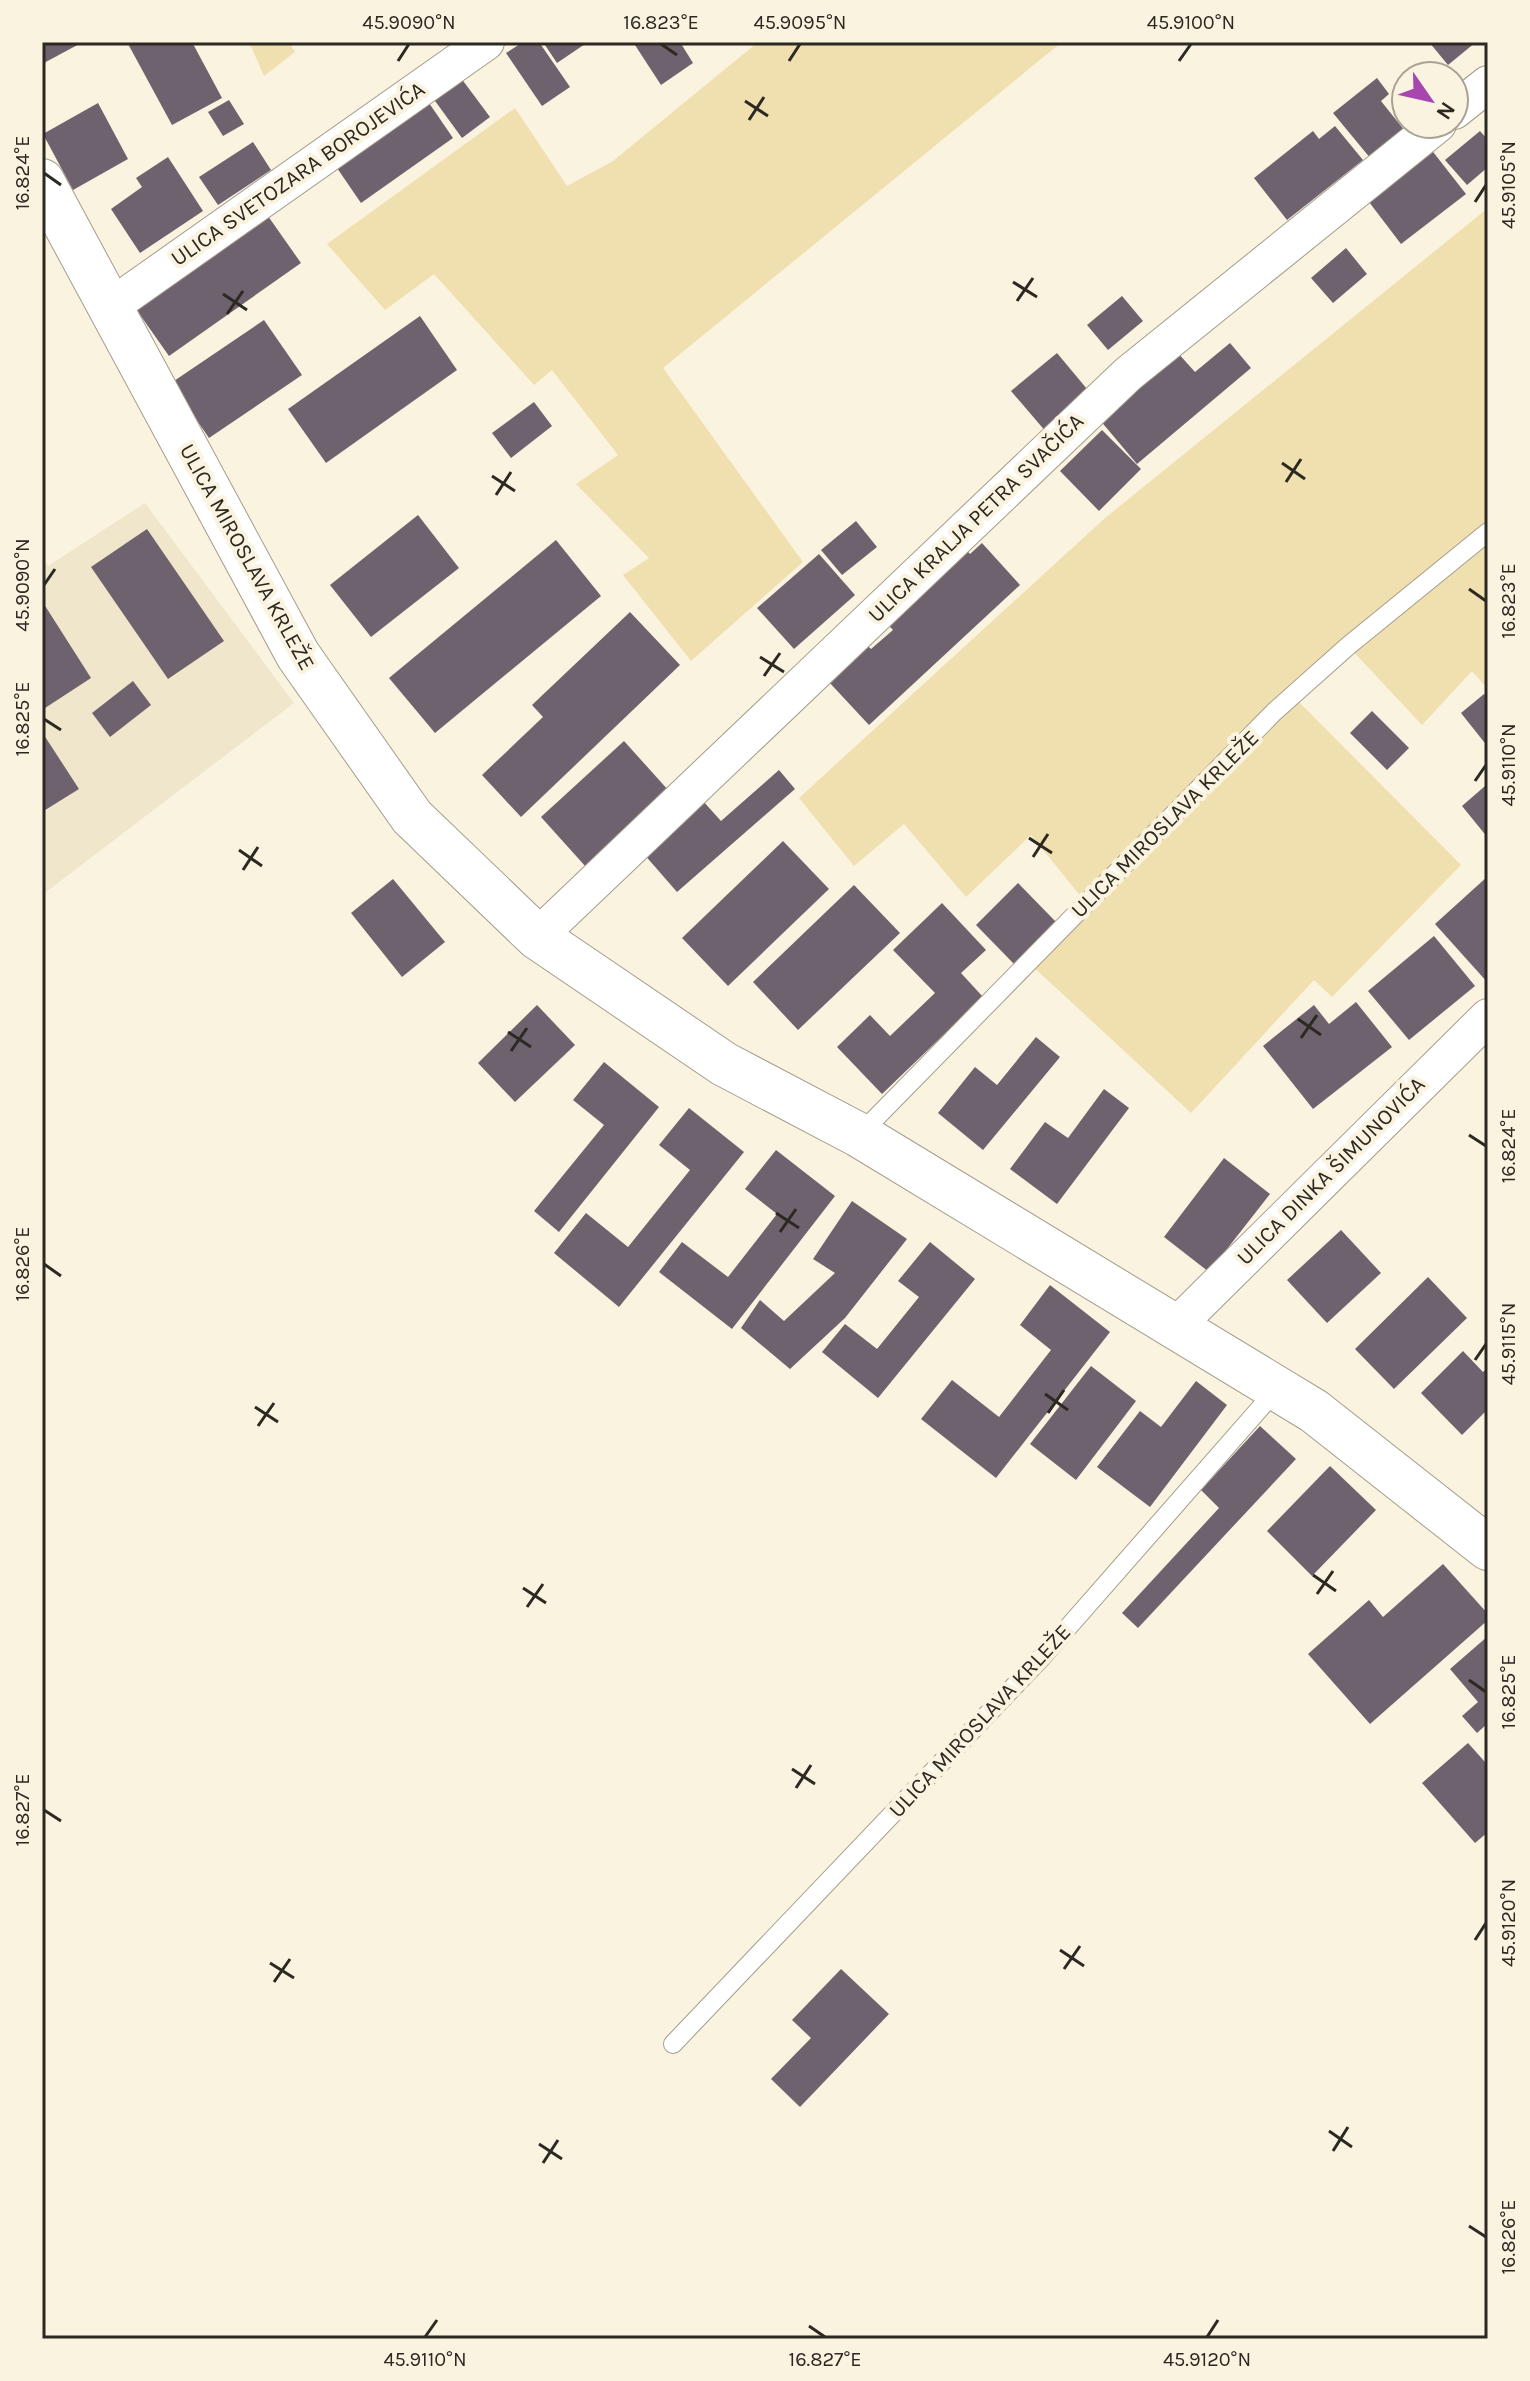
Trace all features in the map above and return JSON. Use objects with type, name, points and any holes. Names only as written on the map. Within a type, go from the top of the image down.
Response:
[{"type":"main road","name":"ULICA MIROSLAVA KRLEŽE","points":[[42,181],[298,655],[412,817],[537,937],[724,1064],[859,1135],[1314,1411],[1488,1548]]},
{"type":"street","name":"ULICA SVETOZARA BOROJEVIĆA","points":[[110,307],[486,42]]},
{"type":"street","points":[[1470,98],[1488,84]]},
{"type":"street","name":"ULICA KRALJA PETRA SVAČIĆA","points":[[537,937],[1128,374],[1418,140]]},
{"type":"street","name":"ULICA DINKA ŠIMUNOVIĆA","points":[[1175,1327],[1483,1030]]},
{"type":"lane","name":"ULICA MIROSLAVA KRLEŽE","points":[[859,1135],[1274,712],[1348,646],[1488,532]]},
{"type":"lane","name":"ULICA MIROSLAVA KRLEŽE","points":[[673,2044],[1042,1657],[1277,1389]]},
{"type":"shaded area","points":[[249,42],[289,42],[295,52],[264,76]]},
{"type":"shaded area","points":[[758,42],[1062,42],[663,368],[803,562],[691,661],[623,575],[649,558],[576,484],[618,455],[552,370],[534,385],[434,274],[385,310],[327,244],[515,108],[567,186],[613,161]]},
{"type":"shaded area","points":[[1488,208],[1488,689],[1472,671],[1422,725],[1348,646],[1292,695],[1461,865],[1332,997],[1314,980],[1191,1113],[1028,962],[1086,903],[1031,835],[966,897],[904,824],[854,866],[799,798],[1105,518]]},
{"type":"shaded area","points":[[145,503],[294,703],[42,895],[42,558],[48,566]]},
{"type":"building","points":[[42,42],[83,42],[42,64]]},
{"type":"building","points":[[127,42],[192,42],[222,98],[172,125]]},
{"type":"building","points":[[523,42],[539,42],[570,87],[542,106],[506,53]]},
{"type":"building","points":[[543,42],[588,42],[557,63]]},
{"type":"building","points":[[633,42],[680,42],[693,63],[661,85]]},
{"type":"building","points":[[1429,42],[1476,42],[1454,60],[1444,60]]},
{"type":"building","points":[[458,74],[490,117],[462,138],[430,94]]},
{"type":"building","points":[[1377,78],[1389,94],[1381,101],[1390,112],[1390,140],[1394,140],[1371,159],[1333,113]]},
{"type":"building","points":[[229,100],[244,124],[223,136],[208,112]]},
{"type":"building","points":[[98,103],[128,159],[73,190],[43,134]]},
{"type":"building","points":[[429,103],[453,138],[361,203],[337,168]]},
{"type":"building","points":[[1335,126],[1363,160],[1287,220],[1254,178],[1313,131],[1319,139]]},
{"type":"building","points":[[1480,131],[1488,140],[1488,167],[1467,185],[1445,160]]},
{"type":"building","points":[[253,142],[271,170],[218,205],[199,177]]},
{"type":"building","points":[[1430,148],[1466,194],[1401,244],[1366,198]]},
{"type":"building","points":[[168,157],[203,211],[140,253],[111,209],[142,187],[136,178]]},
{"type":"building","points":[[263,209],[301,263],[169,356],[131,302]]},
{"type":"building","points":[[1346,248],[1367,274],[1333,303],[1311,278]]},
{"type":"building","points":[[1122,296],[1143,321],[1108,350],[1087,325]]},
{"type":"building","points":[[420,316],[457,370],[326,463],[288,409]]},
{"type":"building","points":[[264,320],[302,375],[209,438],[171,383]]},
{"type":"building","points":[[1230,343],[1251,368],[1137,464],[1099,419],[1177,352],[1195,372]]},
{"type":"building","points":[[1057,353],[1092,395],[1047,433],[1011,391]]},
{"type":"building","points":[[534,402],[552,426],[511,458],[492,433]]},
{"type":"building","points":[[1102,430],[1141,469],[1099,511],[1060,471]]},
{"type":"building","points":[[418,515],[459,568],[371,637],[330,585]]},
{"type":"building","points":[[856,521],[877,547],[842,575],[821,550]]},
{"type":"building","points":[[147,529],[224,641],[168,679],[91,567]]},
{"type":"building","points":[[556,540],[601,596],[435,733],[389,678]]},
{"type":"building","points":[[957,540],[970,554],[982,543],[1020,585],[869,725],[828,681],[866,644],[871,649],[893,630],[878,614]]},
{"type":"building","points":[[819,554],[855,595],[794,649],[757,608]]},
{"type":"building","points":[[42,601],[91,678],[42,710]]},
{"type":"building","points":[[630,612],[680,665],[521,817],[482,775],[543,717],[532,705]]},
{"type":"building","points":[[133,681],[151,705],[110,737],[92,713]]},
{"type":"building","points":[[1484,694],[1488,698],[1488,747],[1461,713]]},
{"type":"building","points":[[1372,711],[1409,748],[1387,770],[1350,733]]},
{"type":"building","points":[[42,732],[79,789],[42,812]]},
{"type":"building","points":[[624,741],[669,791],[586,867],[541,817]]},
{"type":"building","points":[[779,770],[795,789],[677,892],[643,853],[703,801],[721,821]]},
{"type":"building","points":[[1485,786],[1488,789],[1488,838],[1462,806]]},
{"type":"building","points":[[783,841],[829,889],[728,986],[682,938]]},
{"type":"building","points":[[1488,876],[1488,983],[1435,924]]},
{"type":"building","points":[[393,879],[445,942],[402,977],[351,913]]},
{"type":"building","points":[[1018,883],[1057,923],[1014,964],[976,925]]},
{"type":"building","points":[[854,885],[900,933],[798,1030],[753,982]]},
{"type":"building","points":[[942,903],[986,950],[961,973],[983,997],[882,1094],[837,1047],[870,1015],[890,1036],[935,993],[893,950]]},
{"type":"building","points":[[1434,936],[1475,986],[1409,1040],[1368,991]]},
{"type":"building","points":[[1356,1002],[1392,1047],[1313,1109],[1263,1046],[1314,1005],[1329,1024]]},
{"type":"building","points":[[537,1005],[575,1045],[515,1102],[478,1063]]},
{"type":"building","points":[[1036,1037],[1060,1057],[983,1150],[938,1113],[975,1067],[997,1085]]},
{"type":"building","points":[[604,1062],[659,1107],[559,1232],[534,1211],[604,1125],[573,1100]]},
{"type":"building","points":[[1104,1089],[1129,1108],[1057,1204],[1010,1169],[1045,1122],[1068,1138]]},
{"type":"building","points":[[689,1108],[744,1152],[619,1307],[554,1253],[586,1213],[628,1247],[690,1170],[659,1145]]},
{"type":"building","points":[[776,1150],[835,1196],[732,1329],[659,1272],[682,1242],[728,1277],[777,1214],[745,1189]]},
{"type":"building","points":[[1224,1158],[1270,1194],[1209,1272],[1164,1237]]},
{"type":"building","points":[[852,1201],[907,1239],[845,1318],[790,1369],[741,1328],[760,1300],[784,1321],[835,1273],[813,1259]]},
{"type":"building","points":[[1341,1230],[1381,1273],[1327,1323],[1287,1280]]},
{"type":"building","points":[[930,1242],[975,1279],[878,1398],[822,1352],[845,1324],[877,1349],[919,1297],[898,1281]]},
{"type":"building","points":[[1428,1277],[1467,1318],[1394,1389],[1355,1349]]},
{"type":"building","points":[[1050,1285],[1110,1332],[996,1478],[921,1419],[952,1380],[999,1417],[1051,1350],[1020,1325]]},
{"type":"building","points":[[1463,1351],[1483,1372],[1488,1367],[1488,1409],[1462,1435],[1421,1393]]},
{"type":"building","points":[[1091,1366],[1136,1401],[1076,1480],[1030,1444]]},
{"type":"building","points":[[1196,1381],[1227,1405],[1150,1507],[1097,1467],[1140,1411],[1161,1427]]},
{"type":"building","points":[[1260,1426],[1296,1459],[1138,1628],[1122,1613],[1219,1508],[1201,1490]]},
{"type":"building","points":[[1330,1466],[1376,1510],[1312,1576],[1267,1531]]},
{"type":"building","points":[[1443,1564],[1488,1614],[1488,1620],[1370,1724],[1308,1654],[1369,1600],[1383,1617]]},
{"type":"building","points":[[1488,1636],[1488,1723],[1477,1733],[1462,1716],[1478,1702],[1450,1669]]},
{"type":"building","points":[[1468,1743],[1485,1762],[1488,1760],[1488,1832],[1475,1843],[1422,1783]]},
{"type":"building","points":[[841,1969],[889,2014],[800,2107],[771,2079],[811,2038],[792,2020]]}]
